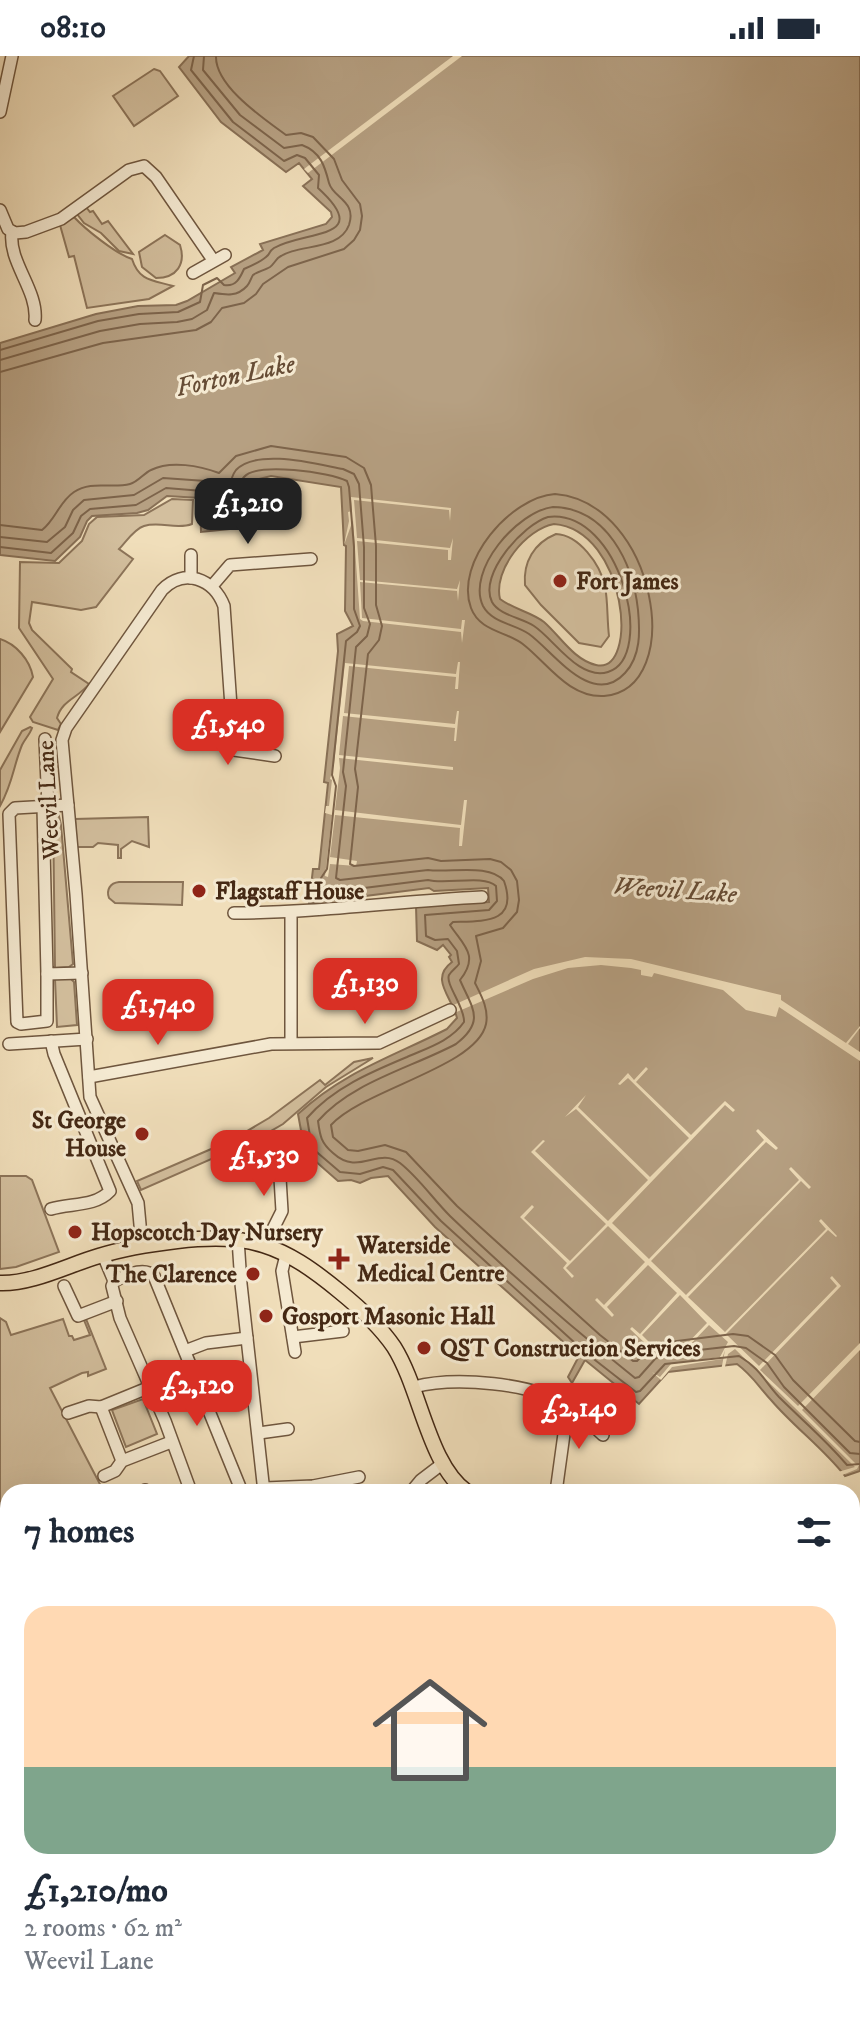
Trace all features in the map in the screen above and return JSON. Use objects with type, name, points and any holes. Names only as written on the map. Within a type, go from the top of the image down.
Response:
[{"type":"main road","points":[[0,1283],[23,1281],[142,1246],[210,1238],[238,1239],[265,1245],[316,1272],[367,1313],[393,1347],[414,1387],[442,1464],[458,1484]]},
{"type":"street","points":[[0,112],[12,56]]},
{"type":"street","points":[[12,232],[26,232],[61,219],[129,170],[141,166],[150,169],[213,260]]},
{"type":"street","points":[[0,210],[5,225],[12,232],[12,244],[34,305],[35,320]]},
{"type":"street","points":[[193,273],[225,255]]},
{"type":"street","points":[[191,555],[191,578],[212,586],[221,597],[225,609],[235,752],[275,756]]},
{"type":"street","points":[[212,586],[230,565],[311,559]]},
{"type":"street","name":"Weevil Lane","points":[[142,1246],[140,1209],[92,1103],[64,732],[163,588],[176,580],[191,578]]},
{"type":"street","points":[[45,739],[45,806],[47,1021],[21,1024],[17,1022],[9,814],[15,808],[45,806],[68,805]]},
{"type":"street","points":[[234,913],[291,913],[482,897]]},
{"type":"street","points":[[291,913],[291,1043]]},
{"type":"street","points":[[47,974],[82,973]]},
{"type":"street","points":[[89,1077],[253,1046],[379,1043],[450,1010]]},
{"type":"street","points":[[9,1044],[87,1039]]},
{"type":"street","points":[[51,1041],[109,1185],[109,1193],[105,1197],[51,1209]]},
{"type":"street","points":[[265,1245],[283,1209],[280,1178],[285,1160]]},
{"type":"street","points":[[109,1185],[126,1178]]},
{"type":"street","points":[[238,1239],[263,1484]]},
{"type":"street","points":[[103,1255],[114,1281],[112,1286],[119,1314],[168,1426],[188,1484]]},
{"type":"street","points":[[286,1255],[282,1271],[295,1352]]},
{"type":"street","points":[[114,1281],[139,1272],[150,1272],[239,1484]]},
{"type":"street","points":[[64,1286],[78,1316],[117,1301]]},
{"type":"street","points":[[293,1337],[343,1331]]},
{"type":"street","points":[[185,1351],[206,1343],[247,1338]]},
{"type":"street","points":[[414,1387],[442,1382],[520,1387],[547,1394],[568,1405],[603,1435]]},
{"type":"street","points":[[68,1413],[89,1406],[101,1407],[150,1387]]},
{"type":"street","points":[[557,1484],[568,1405]]},
{"type":"street","points":[[101,1407],[122,1461]]},
{"type":"street","points":[[259,1433],[288,1429]]},
{"type":"street","points":[[104,1476],[116,1471],[122,1461],[171,1442]]},
{"type":"street","points":[[418,1484],[442,1464]]},
{"type":"street","points":[[323,1484],[359,1477]]},
{"type":"shaded area","points":[[154,69],[160,71],[178,96],[134,126],[113,96]]},
{"type":"shaded area","points":[[86,207],[102,224],[108,221],[133,254],[119,251],[101,233],[84,223],[77,214]]},
{"type":"shaded area","points":[[74,217],[101,241],[132,259],[143,276],[173,286],[149,299],[87,308],[74,256],[69,257],[60,225]]},
{"type":"shaded area","points":[[165,235],[180,245],[181,264],[169,276],[156,278],[142,267],[139,252]]},
{"type":"shaded area","points":[[172,499],[193,500],[192,524],[150,525],[137,530],[119,549],[133,559],[96,607],[81,610],[32,602],[29,623],[32,630],[72,669],[71,672],[89,684],[59,712],[57,718],[61,724],[58,730],[33,722],[30,717],[53,679],[19,628],[20,562],[59,563],[82,541],[89,524],[97,517],[144,515]]},
{"type":"shaded area","points":[[556,534],[573,539],[580,545],[602,577],[609,636],[601,647],[579,643],[525,585],[526,569],[532,554]]},
{"type":"shaded area","points":[[0,639],[21,654],[33,677],[0,732]]},
{"type":"shaded area","points":[[30,727],[0,806],[0,770],[22,731]]},
{"type":"shaded area","points":[[53,811],[58,812],[61,825],[73,964],[55,968]]},
{"type":"shaded area","points":[[148,817],[149,847],[132,841],[121,849],[121,858],[118,858],[118,845],[98,843],[93,847],[77,847],[75,819]]},
{"type":"shaded area","points":[[119,882],[183,882],[182,905],[115,903],[109,898],[108,890]]},
{"type":"shaded area","points":[[55,979],[71,979],[74,982],[77,1025],[57,1027]]},
{"type":"shaded area","points":[[373,1058],[326,1087],[283,1124],[231,1154],[227,1152],[141,1190],[137,1181],[232,1140],[269,1118],[320,1080],[325,1085],[354,1062]]},
{"type":"shaded area","points":[[0,1176],[26,1176],[32,1180],[59,1252],[16,1267],[0,1269]]},
{"type":"shaded area","points":[[0,1318],[6,1322],[11,1335],[63,1319],[69,1336],[74,1340],[90,1335],[86,1319],[106,1369],[88,1376],[88,1372],[82,1373],[50,1388],[100,1484],[0,1484]]},
{"type":"shaded area","points":[[143,1399],[157,1434],[126,1447],[112,1410]]},
{"type":"water","points":[[189,56],[860,56],[860,1471],[845,1476],[737,1364],[668,1372],[639,1404],[585,1360],[572,1383],[568,1377],[579,1356],[435,1227],[388,1176],[360,1183],[338,1181],[305,1152],[298,1114],[351,1076],[447,1029],[457,1018],[442,982],[445,968],[452,962],[451,955],[443,945],[437,950],[417,941],[416,906],[489,902],[488,888],[434,891],[429,888],[309,903],[313,869],[319,869],[328,783],[324,782],[338,651],[337,634],[353,626],[345,611],[346,546],[341,487],[271,476],[251,481],[239,528],[201,532],[200,498],[167,496],[148,510],[137,513],[92,516],[80,537],[55,561],[0,555],[0,343],[96,314],[138,306],[176,305],[187,301],[235,273],[231,267],[263,250],[260,244],[326,224],[332,217],[331,212],[303,186],[312,179],[299,163],[286,172],[221,122],[179,67]],"holes":[[[554,524],[579,532],[598,550],[611,574],[619,600],[621,626],[618,648],[610,662],[596,665],[574,653],[544,622],[500,599],[502,576],[514,552],[523,542],[543,527]]]},
{"type":"pier","points":[[453,56],[462,56],[308,173],[304,169]]},
{"type":"pier","points":[[351,497],[451,508],[450,521],[449,510],[354,500],[357,538],[450,548],[453,538],[451,560],[448,560],[448,550],[357,541],[360,580],[457,589],[460,580],[458,601],[457,591],[360,582],[362,618],[461,629],[462,620],[465,620],[462,643],[461,632],[360,619],[353,520],[344,545],[348,512],[352,511]]},
{"type":"pier","points":[[458,662],[458,689],[455,689],[456,677],[349,666],[344,713],[455,724],[459,711],[456,741],[455,728],[343,716],[339,755],[453,767],[453,770],[339,758],[335,810],[461,825],[464,800],[467,800],[462,846],[459,846],[460,828],[335,815],[330,857],[357,861],[356,866],[330,864],[328,877],[325,876],[332,815],[325,813],[326,806],[329,806],[345,663],[456,674]]},
{"type":"pier","points":[[585,957],[631,959],[781,995],[781,1000],[846,1043],[860,1026],[848,1044],[860,1052],[860,1061],[779,1007],[776,1017],[746,1010],[723,990],[654,973],[652,977],[641,975],[641,970],[631,968],[601,965],[568,968],[533,979],[452,1014],[449,1007],[534,969]]},
{"type":"pier","points":[[646,1067],[648,1069],[636,1082],[691,1135],[725,1101],[735,1110],[733,1112],[725,1105],[612,1223],[649,1259],[764,1140],[756,1131],[758,1129],[778,1148],[776,1150],[766,1142],[651,1261],[686,1295],[799,1180],[789,1169],[791,1167],[811,1187],[809,1189],[801,1181],[688,1297],[725,1332],[826,1229],[819,1221],[821,1219],[837,1236],[828,1230],[726,1334],[759,1366],[837,1286],[830,1278],[832,1276],[841,1286],[760,1370],[798,1406],[860,1343],[860,1350],[802,1410],[857,1465],[860,1463],[857,1469],[840,1476],[838,1472],[855,1467],[735,1349],[728,1354],[724,1371],[721,1371],[725,1350],[722,1359],[672,1367],[661,1380],[652,1372],[660,1377],[671,1364],[720,1357],[728,1342],[709,1325],[682,1353],[675,1343],[682,1349],[707,1323],[680,1295],[642,1335],[649,1342],[646,1344],[630,1329],[632,1327],[640,1334],[677,1293],[648,1265],[607,1307],[614,1315],[612,1317],[595,1300],[597,1298],[604,1305],[645,1262],[608,1226],[566,1268],[574,1276],[572,1278],[563,1268],[567,1263],[520,1217],[532,1205],[534,1207],[524,1218],[570,1261],[606,1224],[531,1152],[543,1140],[535,1151],[608,1221],[648,1180],[576,1109],[565,1117],[586,1095],[578,1107],[650,1177],[689,1138],[628,1078],[618,1084],[628,1073],[634,1080]]},
{"type":"place","name":"Fort James","points":[[560,581]]},
{"type":"place","name":"Flagstaff House","points":[[199,891]]},
{"type":"place","name":"St George House","points":[[142,1134]]},
{"type":"place","name":"Hopscotch Day Nursery","points":[[75,1232]]},
{"type":"place","name":"Waterside Medical Centre","points":[[339,1259]]},
{"type":"place","name":"The Clarence","points":[[253,1274]]},
{"type":"place","name":"Gosport Masonic Hall","points":[[266,1316]]},
{"type":"place","name":"QST Construction Services","points":[[424,1348]]},
{"type":"water label","name":"Forton Lake","points":[[235,375]]},
{"type":"water label","name":"Weevil Lake","points":[[675,889]]}]
